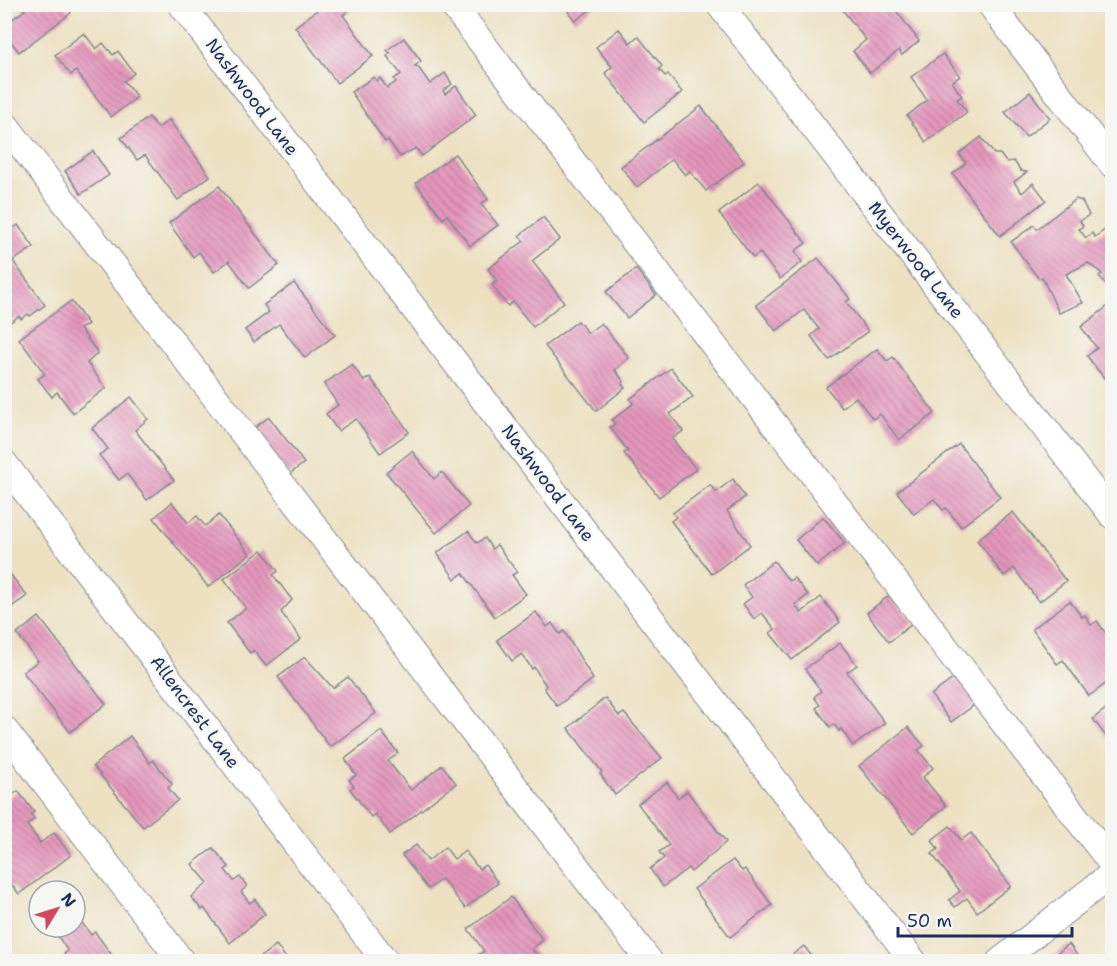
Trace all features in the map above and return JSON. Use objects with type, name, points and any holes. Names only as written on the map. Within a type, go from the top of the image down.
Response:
[{"type":"street","name":"Nashwood Lane","points":[[182,4],[914,962]]},
{"type":"street","points":[[452,4],[1113,864]]},
{"type":"street","name":"Myerwood Lane","points":[[719,4],[1113,515]]},
{"type":"street","points":[[990,4],[1113,164]]},
{"type":"street","points":[[4,123],[650,962]]},
{"type":"street","name":"Allencrest Lane","points":[[4,463],[386,962]]},
{"type":"street","points":[[4,729],[182,962]]},
{"type":"street","points":[[999,962],[1113,874]]},
{"type":"building","points":[[325,4],[357,4],[343,15],[373,56],[337,83],[295,27]]},
{"type":"building","points":[[563,4],[598,4],[575,21]]},
{"type":"building","points":[[838,4],[891,4],[919,41],[902,55],[899,50],[870,73],[853,51],[866,40]]},
{"type":"building","points":[[20,5],[67,5],[65,6],[71,13],[19,52],[4,33],[4,25],[25,10]]},
{"type":"building","points":[[619,29],[630,43],[638,36],[662,66],[659,69],[665,76],[668,74],[682,92],[644,122],[605,73],[612,67],[596,47]]},
{"type":"building","points":[[84,33],[96,49],[103,43],[113,55],[118,51],[134,73],[124,81],[137,97],[111,117],[76,71],[71,75],[55,55]]},
{"type":"building","points":[[404,38],[421,61],[415,66],[430,84],[445,73],[452,84],[443,91],[445,94],[456,86],[476,115],[422,156],[416,148],[400,157],[388,140],[385,142],[351,92],[374,77],[377,81],[380,78],[387,88],[396,82],[394,79],[401,74],[387,56],[390,53],[387,50]]},
{"type":"building","points":[[943,54],[960,76],[952,82],[962,96],[957,99],[967,112],[926,142],[907,116],[927,100],[911,77]]},
{"type":"building","points":[[1030,92],[1050,118],[1026,137],[1005,112]]},
{"type":"building","points":[[701,106],[744,162],[706,191],[690,171],[685,175],[672,159],[637,187],[621,167]]},
{"type":"building","points":[[149,117],[158,128],[169,120],[210,176],[178,200],[145,155],[137,160],[121,138]]},
{"type":"building","points":[[981,137],[994,154],[1000,154],[1006,162],[1014,161],[1021,171],[1027,172],[1014,182],[1022,193],[1033,183],[1046,200],[1000,236],[953,174],[966,163],[959,154]]},
{"type":"building","points":[[93,151],[109,175],[81,194],[65,171]]},
{"type":"building","points":[[455,154],[488,199],[481,204],[498,225],[470,246],[447,215],[443,219],[416,183]]},
{"type":"building","points":[[759,182],[806,243],[795,251],[802,262],[780,279],[760,253],[753,258],[719,213]]},
{"type":"building","points":[[219,186],[279,265],[249,288],[229,261],[214,272],[199,252],[193,257],[169,223]]},
{"type":"building","points":[[1076,199],[1082,201],[1089,215],[1080,221],[1083,226],[1079,229],[1086,238],[1092,233],[1095,237],[1106,229],[1112,236],[1112,280],[1106,285],[1099,276],[1102,274],[1088,263],[1066,274],[1083,303],[1059,313],[1042,277],[1039,279],[1011,242],[1034,225],[1037,229]]},
{"type":"building","points":[[543,217],[560,239],[532,261],[564,302],[533,327],[513,302],[508,306],[492,285],[497,281],[488,269],[524,241],[519,236]]},
{"type":"building","points":[[18,225],[34,247],[13,261],[45,305],[30,316],[28,314],[21,319],[19,316],[4,327],[4,235]]},
{"type":"building","points":[[818,258],[850,299],[846,302],[868,331],[829,360],[811,336],[819,329],[804,310],[776,331],[756,305]]},
{"type":"building","points":[[636,269],[656,295],[627,318],[606,292]]},
{"type":"building","points":[[294,283],[335,335],[305,358],[279,324],[254,342],[245,330],[269,312],[264,305]]},
{"type":"building","points":[[71,301],[88,324],[80,329],[98,353],[87,363],[106,388],[73,413],[57,392],[52,397],[38,379],[45,374],[19,339]]},
{"type":"building","points":[[1112,303],[1112,388],[1087,356],[1097,348],[1081,327]]},
{"type":"building","points":[[578,321],[588,333],[601,323],[629,358],[615,370],[624,382],[622,384],[625,388],[596,411],[545,346]]},
{"type":"building","points":[[877,349],[887,361],[893,357],[935,413],[899,440],[880,414],[873,419],[856,397],[842,408],[826,387]]},
{"type":"building","points":[[352,364],[364,381],[370,377],[409,432],[380,453],[356,419],[338,431],[326,414],[338,405],[324,384]]},
{"type":"building","points":[[671,368],[693,397],[670,414],[683,431],[672,439],[696,469],[659,497],[624,453],[628,451],[610,427],[615,424],[612,420],[633,404],[630,399]]},
{"type":"building","points":[[131,397],[148,419],[135,430],[174,480],[147,500],[127,474],[119,480],[99,455],[108,449],[92,428]]},
{"type":"building","points":[[269,417],[304,463],[288,475],[253,429]]},
{"type":"building","points":[[959,444],[1000,497],[961,527],[946,508],[943,510],[934,499],[914,514],[897,492]]},
{"type":"building","points":[[412,451],[434,479],[442,472],[469,506],[436,533],[386,472]]},
{"type":"building","points":[[733,479],[745,497],[727,511],[750,545],[712,574],[671,521],[676,517],[673,513],[710,485],[716,492]]},
{"type":"building","points":[[172,502],[188,523],[197,516],[205,526],[219,515],[250,554],[208,587],[154,518]]},
{"type":"building","points":[[1013,512],[1066,581],[1039,602],[1014,568],[1004,576],[977,540]]},
{"type":"building","points":[[823,517],[845,543],[817,566],[796,540]]},
{"type":"building","points":[[468,531],[477,543],[485,538],[492,549],[497,545],[517,572],[512,575],[526,594],[495,617],[463,573],[455,579],[437,553]]},
{"type":"building","points":[[262,550],[278,571],[273,575],[292,600],[281,612],[301,639],[266,666],[253,650],[250,653],[227,623],[246,608],[224,579]]},
{"type":"building","points":[[774,561],[789,581],[794,578],[808,595],[795,605],[801,613],[821,597],[840,622],[792,660],[770,633],[775,629],[762,613],[754,619],[743,604],[752,597],[743,585]]},
{"type":"building","points":[[4,566],[27,596],[4,612]]},
{"type":"building","points":[[891,594],[913,623],[889,642],[867,613]]},
{"type":"building","points":[[1070,601],[1082,617],[1085,615],[1091,625],[1097,621],[1112,642],[1112,679],[1089,696],[1063,660],[1057,664],[1032,629]]},
{"type":"building","points":[[536,612],[547,627],[552,623],[560,634],[564,631],[593,679],[557,706],[544,688],[546,686],[534,667],[532,669],[522,654],[512,661],[497,640]]},
{"type":"building","points":[[39,617],[106,704],[70,732],[23,672],[38,661],[17,634]]},
{"type":"building","points":[[840,643],[857,665],[847,672],[885,723],[853,746],[841,729],[839,731],[834,724],[830,727],[816,708],[820,705],[814,697],[821,691],[805,669]]},
{"type":"building","points":[[305,657],[333,688],[348,677],[376,713],[330,747],[278,677]]},
{"type":"building","points":[[957,676],[977,703],[951,722],[931,695]]},
{"type":"building","points":[[605,698],[619,716],[624,713],[662,758],[615,795],[600,774],[602,772],[568,728]]},
{"type":"building","points":[[1112,704],[1112,734],[1107,738],[1093,719]]},
{"type":"building","points":[[908,727],[924,746],[918,750],[933,768],[923,777],[946,806],[913,833],[859,766]]},
{"type":"building","points":[[381,731],[398,753],[388,761],[411,790],[442,765],[456,783],[390,834],[375,814],[371,817],[350,789],[354,786],[349,780],[356,775],[345,759]]},
{"type":"building","points":[[130,736],[150,763],[153,760],[172,784],[168,788],[178,800],[143,827],[93,766]]},
{"type":"building","points":[[667,782],[678,798],[687,791],[726,842],[691,872],[688,868],[663,887],[650,869],[664,858],[659,852],[669,845],[638,804]]},
{"type":"building","points":[[18,791],[34,812],[31,814],[34,819],[27,825],[40,843],[54,833],[71,855],[39,879],[27,879],[27,888],[19,894],[12,885],[6,889],[4,887],[4,801]]},
{"type":"building","points":[[950,826],[961,840],[971,833],[1011,886],[977,912],[967,898],[955,907],[949,900],[960,891],[932,854],[938,849],[932,840]]},
{"type":"building","points":[[416,845],[428,861],[445,847],[454,859],[465,851],[479,869],[485,865],[498,883],[465,908],[442,879],[428,889],[402,855]]},
{"type":"building","points":[[213,848],[229,867],[225,870],[234,881],[240,877],[247,886],[241,892],[250,903],[255,899],[265,914],[230,943],[204,908],[202,910],[191,897],[208,883],[192,864]]},
{"type":"building","points":[[733,860],[742,871],[745,869],[772,905],[730,937],[694,889]]},
{"type":"building","points":[[511,897],[543,940],[532,949],[542,962],[482,962],[478,955],[484,951],[468,929]]},
{"type":"building","points":[[87,930],[91,935],[95,932],[117,962],[70,962],[64,954],[68,951],[60,939],[87,939]]},
{"type":"building","points":[[1069,944],[1082,962],[1045,962]]},
{"type":"building","points":[[276,945],[289,962],[254,962]]},
{"type":"building","points":[[804,946],[816,962],[783,962]]}]
